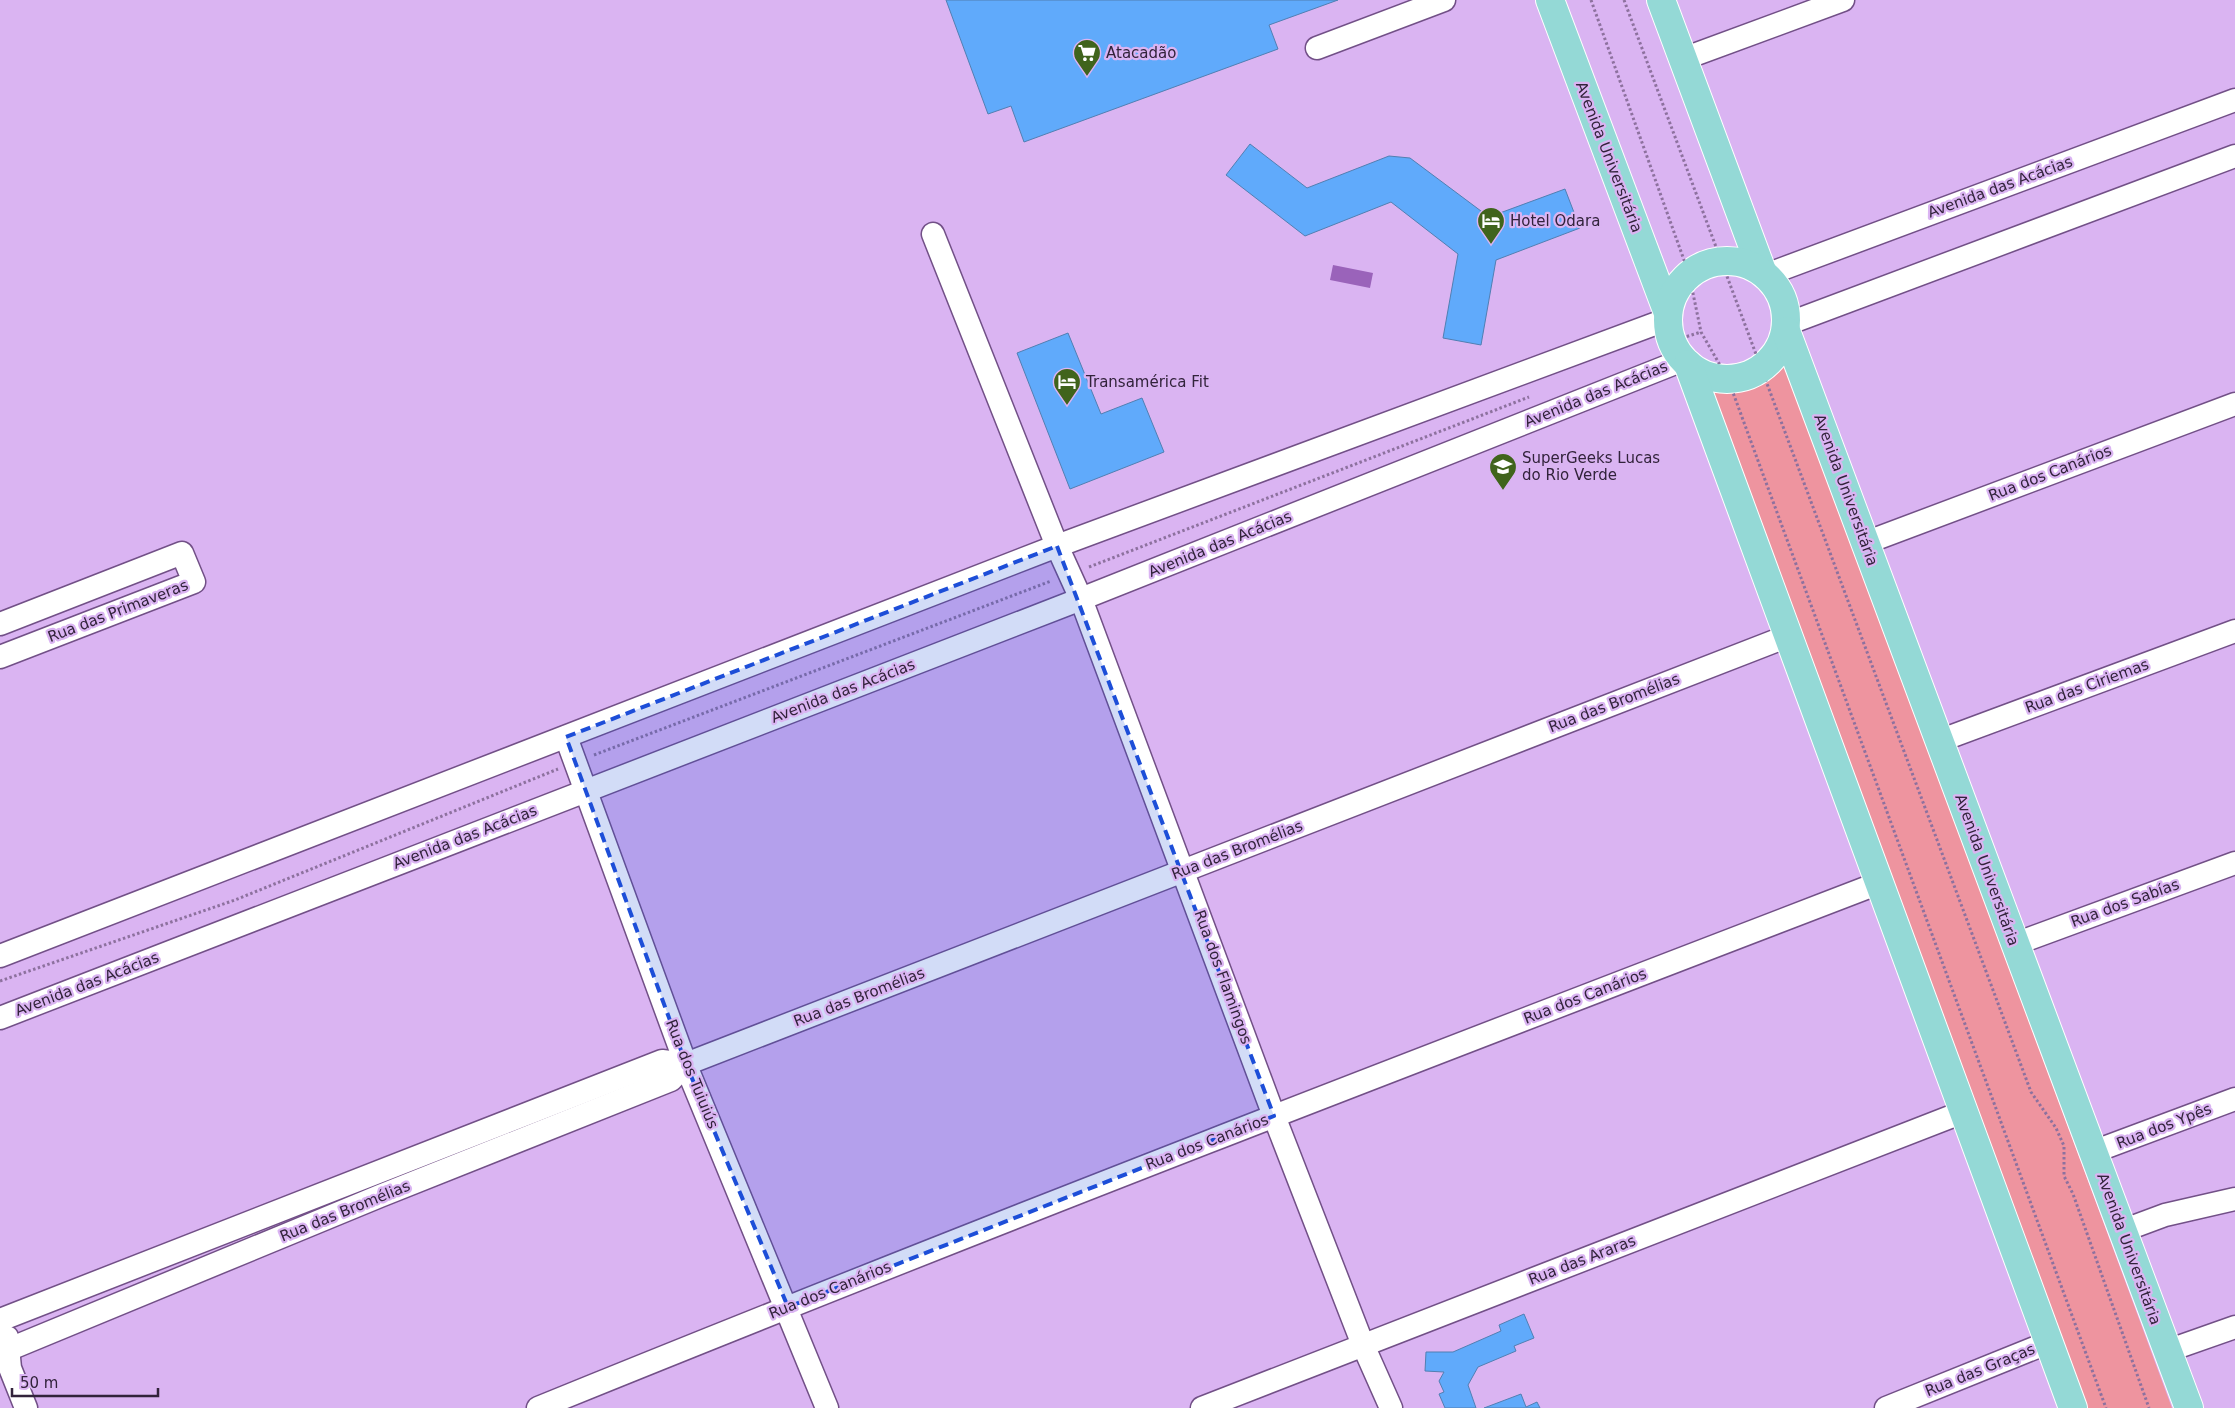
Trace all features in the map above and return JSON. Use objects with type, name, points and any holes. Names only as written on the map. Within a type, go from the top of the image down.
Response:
[{"type":"main road","name":"Avenida Universitária","points":[[1550,0],[1788,636],[2073,1408]]},
{"type":"main road","points":[[1661,0],[1764,273]]},
{"type":"main road","points":[[1764,273],[1744,263],[1721,261],[1706,264],[1689,274],[1675,292],[1676,339],[1700,372],[1728,379],[1742,377],[1761,368],[1775,355],[1786,327]]},
{"type":"main road","name":"Avenida Universitária","points":[[1764,273],[1782,297],[1786,327],[1865,543],[2189,1408]]},
{"type":"street","points":[[1317,48],[1444,0]]},
{"type":"street","points":[[1683,60],[1843,0]]},
{"type":"street","name":"Avenida das Acácias","points":[[1764,273],[2235,100]]},
{"type":"street","points":[[1786,327],[2235,156]]},
{"type":"street","name":"Rua dos Flamingos","points":[[933,234],[1057,546],[1081,599],[1274,1116],[1364,1345],[1391,1408]]},
{"type":"street","points":[[0,956],[1057,546],[1676,339]]},
{"type":"street","name":"Avenida das Acácias","points":[[0,1018],[1081,599],[1676,339]]},
{"type":"street","name":"Rua dos Canários","points":[[1865,543],[2235,404]]},
{"type":"street","name":"Rua das Primaveras","points":[[0,624],[182,554],[194,582],[0,657]]},
{"type":"street","name":"Rua das Ciriemas","points":[[1939,741],[2235,631]]},
{"type":"street","name":"Rua das Bromélias","points":[[5,1357],[380,1196],[671,1080],[686,1064],[1788,636]]},
{"type":"street","name":"Rua dos Tuiuiús","points":[[566,737],[686,1064],[788,1307],[828,1408]]},
{"type":"street","name":"Rua dos Sabías","points":[[2015,944],[2235,864]]},
{"type":"street","name":"Rua dos Canários","points":[[538,1408],[788,1307],[1274,1116],[1879,883]]},
{"type":"street","name":"Rua das Bromélias","points":[[1,1316],[662,1061],[686,1064]]},
{"type":"street","name":"Rua dos Ypês","points":[[2093,1152],[2235,1099]]},
{"type":"street","name":"Rua das Araras","points":[[1202,1408],[1963,1112]]},
{"type":"street","points":[[2122,1231],[2165,1215],[2235,1199]]},
{"type":"street","points":[[1,1316],[5,1357],[26,1408]]},
{"type":"street","points":[[2167,1351],[2235,1327]]},
{"type":"street","name":"Rua das Graças","points":[[1886,1408],[2048,1343]]},
{"type":"path","points":[[1590,0],[1689,274],[1701,332],[1728,379],[2106,1408]]},
{"type":"path","points":[[1624,0],[2031,1092],[2056,1128],[2064,1146],[2064,1176],[2073,1194],[2149,1408]]},
{"type":"path","points":[[1676,339],[1701,332]]},
{"type":"path","points":[[0,981],[236,900],[576,762],[1533,395]]},
{"type":"highlighted area","points":[[1057,546],[1274,1116],[788,1307],[686,1064],[566,737]]},
{"type":"shaded area","points":[[1333,265],[1373,273],[1370,288],[1330,280]]},
{"type":"shaded area","points":[[1784,359],[2172,1408],[2088,1408],[1708,391],[1750,384],[1760,380],[1777,368]]},
{"type":"building","name":"Atacadão","points":[[946,0],[1338,0],[1269,25],[1278,49],[1024,142],[1011,106],[988,114]]},
{"type":"building","name":"Hotel Odara","points":[[1250,144],[1307,188],[1389,156],[1410,158],[1489,217],[1565,189],[1580,228],[1496,260],[1481,345],[1443,338],[1458,254],[1391,202],[1305,236],[1226,175]]},
{"type":"building","name":"Transamérica Fit","points":[[1068,333],[1101,414],[1142,398],[1164,452],[1070,489],[1017,353]]},
{"type":"building","points":[[1524,1314],[1534,1338],[1514,1346],[1516,1351],[1478,1367],[1468,1385],[1476,1408],[1445,1408],[1439,1394],[1444,1392],[1439,1381],[1444,1372],[1425,1371],[1426,1352],[1453,1352],[1501,1331],[1499,1325]]},
{"type":"building","points":[[1521,1394],[1526,1407],[1537,1402],[1540,1408],[1484,1408]]},
{"type":"place","name":"Atacadão","points":[[1087,77]]},
{"type":"place","name":"Hotel Odara","points":[[1491,245]]},
{"type":"place","name":"Transamérica Fit","points":[[1067,406]]},
{"type":"place","name":"SuperGeeks Lucas do Rio Verde","points":[[1503,491]]}]
